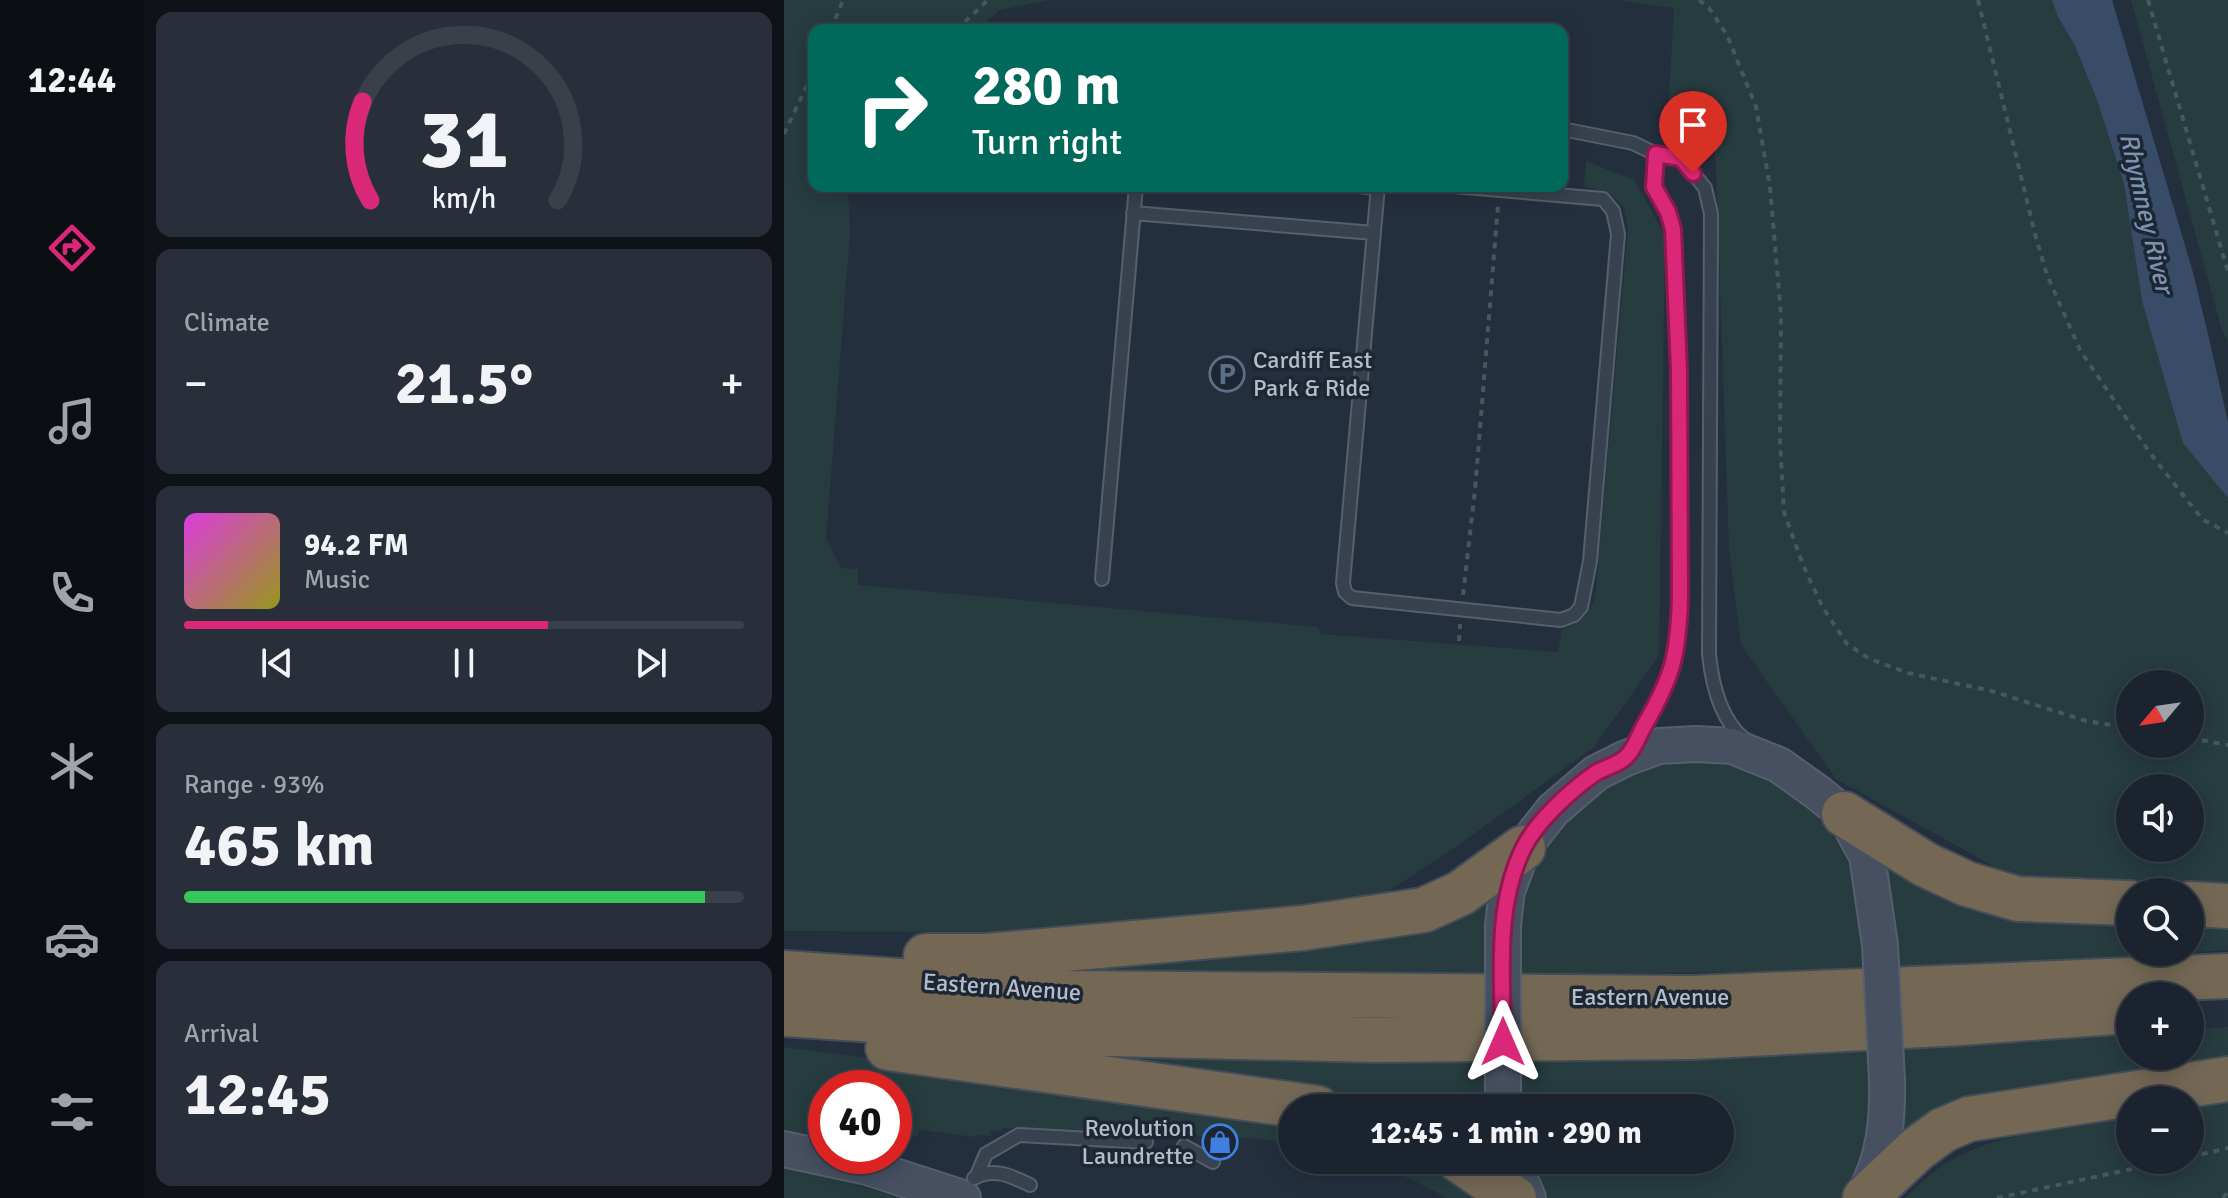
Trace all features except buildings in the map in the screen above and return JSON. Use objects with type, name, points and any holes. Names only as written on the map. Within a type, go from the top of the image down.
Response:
[{"type":"highway","points":[[1844,814],[1926,865],[1967,884],[2018,899],[2116,902]]},
{"type":"highway","points":[[784,961],[814,955],[986,956],[1374,919],[1424,910],[1461,893],[1523,848]]},
{"type":"highway","points":[[2204,905],[2228,906]]},
{"type":"highway","name":"Eastern Avenue","points":[[784,973],[1070,993],[1675,998],[2228,976]]},
{"type":"highway","points":[[2204,1006],[2228,1004]]},
{"type":"highway","name":"Eastern Avenue","points":[[784,1014],[1066,1033],[1376,1040],[1692,1037],[2116,1012]]},
{"type":"highway","points":[[784,1028],[808,1036],[1278,1102]]},
{"type":"highway","points":[[1864,1198],[1917,1149],[1943,1130],[1969,1119],[2228,1079]]},
{"type":"highway","points":[[1479,1174],[1514,1198]]},
{"type":"street","points":[[1503,1094],[1503,925],[1507,891],[1523,848],[1570,793],[1596,773],[1626,758],[1659,746],[1732,746],[1771,762],[1817,792],[1844,814],[1867,856],[1880,945],[1887,1122],[1878,1163],[1864,1198]]},
{"type":"street","points":[[784,1149],[965,1189]]},
{"type":"street","points":[[1518,1174],[1528,1198]]},
{"type":"lane","points":[[1568,130],[1633,143],[1656,154],[1681,158],[1705,188],[1711,214],[1711,677],[1717,699],[1738,735],[1771,762]]},
{"type":"lane","points":[[1626,758],[1663,693],[1674,664],[1679,636],[1677,306],[1673,229],[1668,212],[1654,187],[1656,154]]},
{"type":"lane","points":[[1102,579],[1135,192]]},
{"type":"lane","points":[[1378,192],[1343,583],[1345,592],[1352,598],[1561,620],[1574,615],[1581,607],[1590,561],[1618,234],[1613,211],[1603,199],[1522,192]]},
{"type":"lane","points":[[1133,213],[1374,233]]},
{"type":"lane","points":[[965,1189],[986,1154],[1019,1135],[1146,1142]]},
{"type":"lane","points":[[1184,1146],[1213,1162]]},
{"type":"lane","points":[[965,1189],[1001,1171],[1030,1185]]},
{"type":"path","points":[[833,24],[843,0]]},
{"type":"path","points":[[962,24],[988,0]]},
{"type":"path","points":[[1699,0],[1709,8],[1727,35],[1756,107],[1770,187],[1781,315],[1780,440],[1784,512],[1822,606],[1847,644],[1870,659],[1908,673],[1992,691],[2086,721],[2116,726]]},
{"type":"path","points":[[1978,0],[2035,234],[2047,275],[2080,350],[2150,453],[2202,519],[2228,533]]},
{"type":"path","points":[[2148,0],[2228,272]]},
{"type":"path","points":[[784,134],[808,84]]},
{"type":"path","points":[[1459,641],[1475,490],[1499,192]]},
{"type":"path","points":[[2204,741],[2228,745]]},
{"type":"path","points":[[2204,1154],[2228,1148]]},
{"type":"path","points":[[1997,1198],[2116,1172]]},
{"type":"path","points":[[2223,1198],[2228,1192]]},
{"type":"green space","points":[[784,0],[1049,0],[1000,10],[983,24],[808,24],[808,192],[848,192],[850,233],[826,538],[841,568],[858,569],[858,585],[1318,627],[1321,634],[1558,652],[1562,629],[1582,618],[1595,599],[1628,229],[1624,207],[1608,193],[1584,186],[1586,161],[1634,180],[1665,235],[1659,656],[1594,747],[1460,844],[1366,906],[1203,923],[999,932],[784,931]]},
{"type":"green space","points":[[1617,0],[2052,0],[2097,100],[2124,184],[2142,301],[2157,350],[2228,498],[2228,887],[2204,887],[2204,878],[2116,878],[2116,886],[2078,886],[2013,877],[1836,779],[1741,645],[1729,549],[1715,143],[1668,116],[1674,8]]},
{"type":"green space","points":[[2131,0],[2228,0],[2228,343],[2221,327]]},
{"type":"green space","points":[[1710,761],[1741,766],[1778,784],[1811,809],[1836,842],[1857,890],[1863,924],[1865,970],[1521,975],[1526,895],[1534,864],[1546,840],[1586,796],[1650,764]]},
{"type":"green space","points":[[1878,855],[1999,911],[2059,923],[2116,924],[2116,957],[1898,970],[1892,896]]},
{"type":"green space","points":[[1491,890],[1487,977],[1136,976],[1031,970]]},
{"type":"green space","points":[[2204,924],[2228,925],[2228,950],[2204,951]]},
{"type":"green space","points":[[2228,1027],[2228,1058],[2204,1061],[2204,1028]]},
{"type":"green space","points":[[2116,1034],[2116,1070],[2143,1070],[2022,1087],[1947,1108],[1900,1141],[1903,1115],[1902,1048]]},
{"type":"green space","points":[[784,1047],[1278,1111],[1278,1141],[1003,1128],[1001,1131],[990,1130],[991,1136],[920,1130],[916,1137],[912,1135],[912,1070],[808,1070],[808,1140],[784,1136]]},
{"type":"green space","points":[[1868,1049],[1872,1120],[1857,1173],[1844,1198],[1547,1198],[1534,1174],[1734,1174],[1734,1094],[1520,1094],[1520,1058],[1589,1056],[1624,1062],[1724,1059],[1747,1053]]},
{"type":"green space","points":[[1017,1056],[1486,1060],[1486,1094],[1327,1094]]},
{"type":"green space","points":[[2228,1100],[2228,1198],[1905,1198],[1943,1165],[1986,1145],[2034,1132],[2116,1119],[2116,1174],[2204,1174],[2204,1104]]},
{"type":"green space","points":[[784,1161],[808,1164],[808,1174],[840,1174],[863,1187],[900,1198],[784,1198]]},
{"type":"green space","points":[[1400,1174],[1454,1174],[1489,1198],[1448,1198]]},
{"type":"water","name":"Rhymney River","points":[[2052,0],[2112,0],[2192,269],[2208,334],[2228,422],[2228,498],[2183,443],[2142,301],[2124,184],[2097,100]]},
{"type":"place","name":"Cardiff East Park & Ride","points":[[1227,374]]},
{"type":"place","name":"Revolution Laundrette","points":[[1220,1142]]},
{"type":"route","points":[[1503,1042],[1503,925],[1507,891],[1523,848],[1570,793],[1596,773],[1626,758],[1663,693],[1674,664],[1679,636],[1680,599],[1677,306],[1673,229],[1668,212],[1654,187],[1656,154],[1681,158],[1693,173]]}]
